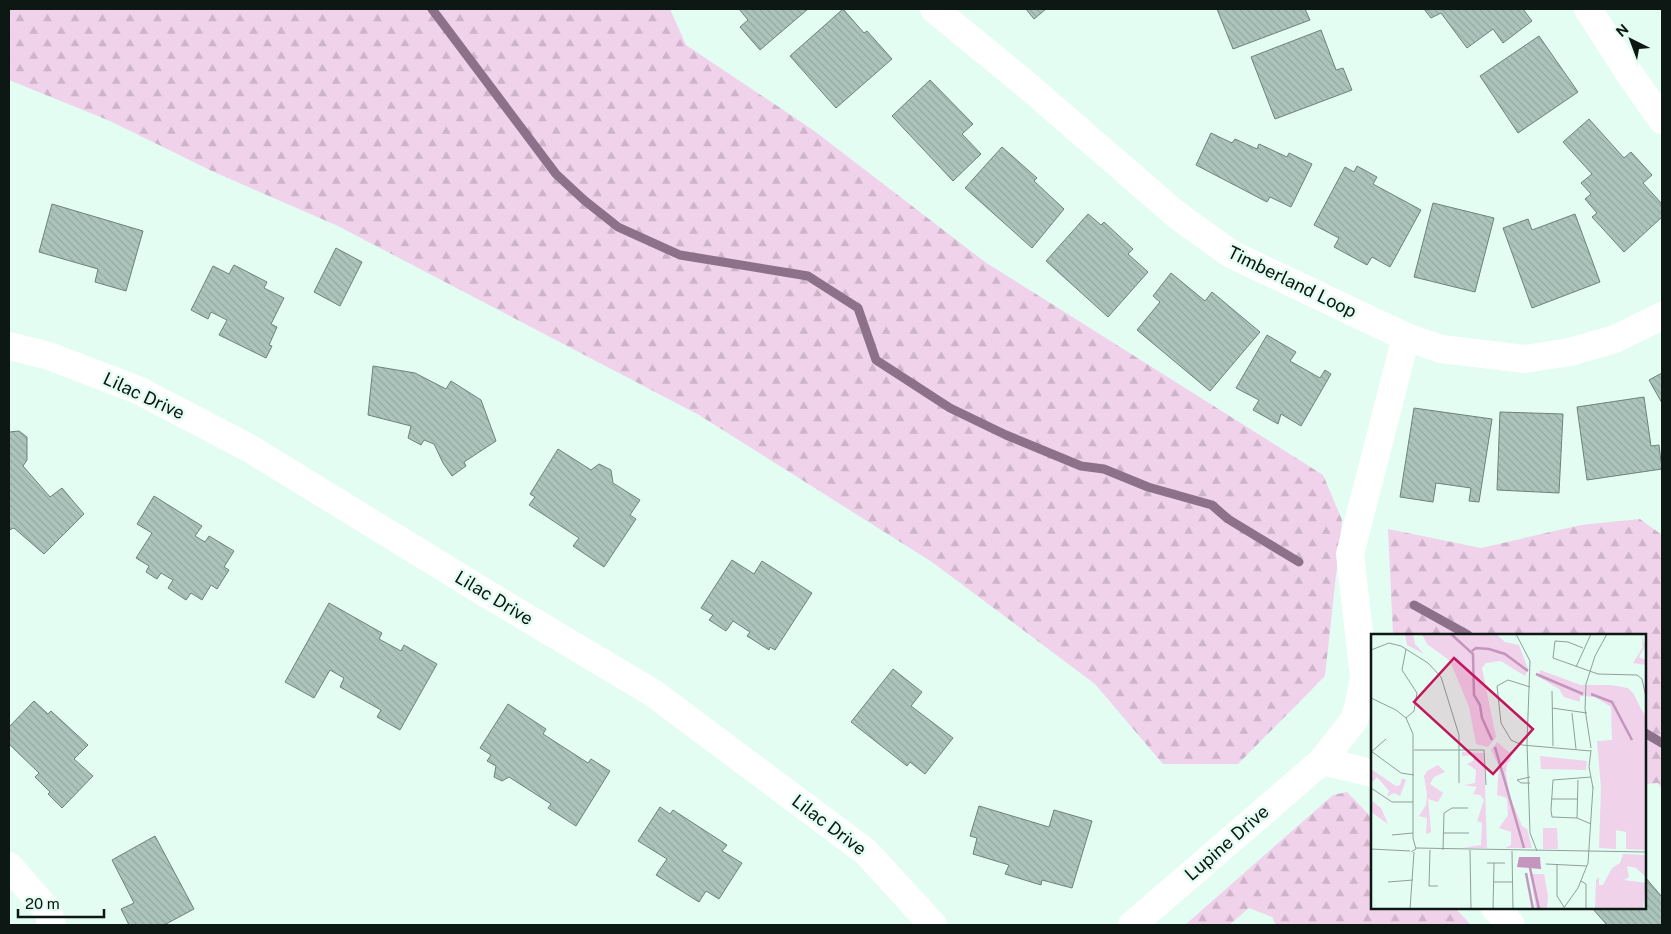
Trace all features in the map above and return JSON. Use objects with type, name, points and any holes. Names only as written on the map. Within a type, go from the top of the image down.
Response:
[{"type":"street","name":"Timberland Loop","points":[[934,9],[1029,87],[1178,216],[1230,254],[1406,337],[1441,349],[1525,359],[1570,352],[1615,339],[1662,316]]},
{"type":"street","points":[[1588,9],[1628,73],[1662,120]]},
{"type":"street","name":"Lupine Drive","points":[[1132,925],[1322,761],[1354,720],[1364,678],[1350,554],[1406,337]]},
{"type":"street","name":"Lilac Drive","points":[[9,346],[49,356],[138,390],[249,448],[487,594],[652,692],[866,852],[933,925]]},
{"type":"street","points":[[1322,761],[1371,772]]},
{"type":"street","points":[[9,866],[48,911],[52,925]]},
{"type":"street","points":[[1496,909],[1511,925]]},
{"type":"green space","points":[[9,9],[670,9],[686,45],[813,130],[985,262],[1323,475],[1342,520],[1325,676],[1238,764],[1163,764],[1095,684],[932,562],[699,415],[338,226],[214,172],[110,121],[9,80]]},
{"type":"green space","points":[[1640,519],[1662,535],[1662,790],[1658,783],[1646,784],[1646,634],[1393,634],[1388,529],[1481,548],[1581,525]]},
{"type":"green space","points":[[1347,792],[1371,817],[1371,909],[1456,909],[1471,925],[1276,925],[1272,917],[1249,908],[1229,925],[1185,925],[1333,795]]},
{"type":"building","points":[[739,9],[808,9],[760,50],[740,27],[748,20]]},
{"type":"building","points":[[843,9],[864,33],[867,31],[892,59],[836,108],[790,56]]},
{"type":"building","points":[[1026,9],[1046,9],[1034,19]]},
{"type":"building","points":[[1217,9],[1305,9],[1310,20],[1233,49]]},
{"type":"building","points":[[1424,9],[1523,9],[1532,21],[1503,43],[1493,29],[1467,48],[1441,13],[1431,18]]},
{"type":"building","points":[[1321,30],[1336,70],[1343,68],[1352,90],[1275,119],[1251,57]]},
{"type":"building","points":[[1539,36],[1578,92],[1518,133],[1480,76]]},
{"type":"building","points":[[930,80],[973,124],[962,134],[981,154],[953,181],[892,116]]},
{"type":"building","points":[[1589,119],[1624,158],[1631,152],[1652,175],[1643,183],[1662,204],[1662,217],[1624,252],[1592,217],[1597,213],[1585,199],[1591,194],[1581,183],[1592,174],[1563,142]]},
{"type":"building","points":[[1211,133],[1232,143],[1235,139],[1257,149],[1259,144],[1287,157],[1289,153],[1312,164],[1291,207],[1270,197],[1267,202],[1196,165]]},
{"type":"building","points":[[1002,147],[1037,178],[1034,181],[1064,209],[1032,248],[965,188]]},
{"type":"building","points":[[1357,166],[1377,177],[1373,184],[1421,210],[1390,267],[1372,257],[1367,265],[1334,247],[1339,238],[1314,225],[1345,167],[1354,172]]},
{"type":"building","points":[[1433,203],[1494,218],[1475,292],[1414,277]]},
{"type":"building","points":[[52,204],[143,231],[126,291],[95,282],[98,269],[39,252]]},
{"type":"building","points":[[1088,214],[1101,225],[1104,222],[1133,249],[1128,254],[1148,272],[1108,317],[1046,261]]},
{"type":"building","points":[[1575,214],[1600,282],[1532,308],[1503,228],[1528,219],[1532,230]]},
{"type":"building","points":[[336,248],[362,262],[340,306],[314,292]]},
{"type":"building","points":[[234,265],[267,282],[264,288],[284,298],[271,324],[277,327],[269,345],[272,346],[266,358],[219,335],[227,320],[211,312],[208,319],[191,310],[213,266],[229,274]]},
{"type":"building","points":[[1171,273],[1205,301],[1212,292],[1260,332],[1210,391],[1137,330],[1160,302],[1153,296]]},
{"type":"building","points":[[1267,335],[1296,352],[1290,361],[1320,378],[1325,370],[1331,374],[1301,426],[1281,414],[1278,424],[1253,410],[1259,400],[1236,388]]},
{"type":"building","points":[[373,366],[415,373],[446,389],[451,381],[481,400],[496,441],[464,462],[466,466],[452,476],[434,444],[424,440],[421,445],[408,438],[411,426],[368,415]]},
{"type":"building","points":[[1662,373],[1662,403],[1649,380]]},
{"type":"building","points":[[1644,397],[1651,446],[1659,445],[1662,469],[1587,480],[1577,407]]},
{"type":"building","points":[[1414,408],[1492,419],[1479,502],[1469,501],[1471,488],[1436,483],[1433,502],[1400,497]]},
{"type":"building","points":[[1500,412],[1563,414],[1559,493],[1497,490]]},
{"type":"building","points":[[19,431],[27,437],[27,460],[23,466],[50,497],[62,488],[84,514],[44,554],[14,528],[9,530],[9,432]]},
{"type":"building","points":[[558,449],[591,470],[599,464],[611,470],[613,483],[640,500],[630,515],[636,519],[604,567],[573,546],[579,538],[529,505],[535,497],[530,494]]},
{"type":"building","points":[[154,496],[202,526],[195,536],[205,542],[209,536],[234,551],[224,567],[229,570],[217,589],[211,585],[202,600],[191,593],[186,600],[168,588],[173,580],[161,573],[157,579],[146,572],[149,566],[136,558],[152,533],[137,524]]},
{"type":"building","points":[[732,560],[754,574],[762,561],[812,593],[775,650],[770,647],[769,650],[747,636],[750,632],[733,621],[726,631],[709,620],[713,615],[701,608]]},
{"type":"building","points":[[329,603],[382,633],[379,639],[401,651],[404,645],[437,664],[400,730],[377,717],[381,710],[340,687],[344,678],[330,670],[314,698],[285,682]]},
{"type":"building","points":[[893,669],[922,692],[911,706],[953,738],[925,774],[910,762],[907,766],[851,722]]},
{"type":"building","points":[[34,701],[48,714],[51,711],[88,745],[74,759],[93,776],[62,808],[35,777],[39,773],[9,744],[9,727]]},
{"type":"building","points":[[508,704],[546,729],[543,734],[588,763],[591,759],[610,771],[576,826],[548,808],[551,804],[509,777],[502,781],[494,777],[496,766],[487,761],[491,755],[480,748]]},
{"type":"building","points":[[979,806],[1049,827],[1054,810],[1092,821],[1072,888],[1042,880],[1041,885],[1005,874],[1009,865],[973,854],[977,838],[970,836]]},
{"type":"building","points":[[660,807],[670,814],[673,810],[727,845],[722,851],[742,863],[719,899],[706,891],[699,902],[656,875],[667,859],[638,841]]},
{"type":"building","points":[[155,836],[194,909],[164,925],[129,925],[121,909],[134,903],[112,860]]},
{"type":"building","points":[[1646,878],[1662,897],[1662,925],[1607,925],[1593,909],[1646,909]]},
{"type":"waterway","points":[[432,9],[556,174],[584,200],[618,227],[680,255],[808,276],[858,308],[876,360],[950,408],[1006,435],[1081,466],[1104,469],[1148,487],[1212,505],[1228,519],[1299,562]]},
{"type":"waterway","points":[[1414,605],[1466,634]]},
{"type":"waterway","points":[[1646,734],[1662,743]]}]
